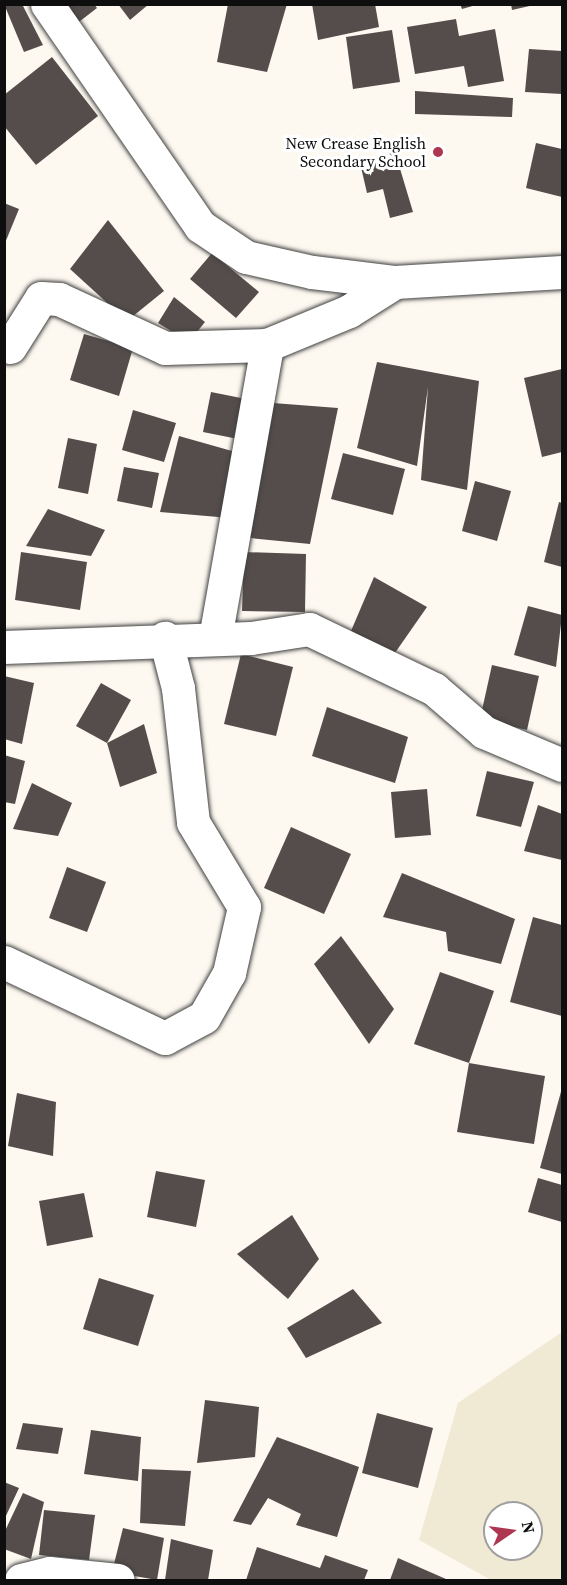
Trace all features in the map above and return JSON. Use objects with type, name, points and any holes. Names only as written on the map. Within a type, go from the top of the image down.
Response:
[{"type":"street","points":[[47,4],[200,226],[246,257],[312,272],[395,282],[562,272]]},
{"type":"street","points":[[10,347],[41,298],[59,299],[165,348],[267,345],[348,311],[395,282]]},
{"type":"street","points":[[215,638],[267,345]]},
{"type":"street","points":[[4,647],[165,638],[215,638],[309,629],[434,689],[484,732],[562,765]]},
{"type":"street","points":[[4,962],[165,1038],[204,1017],[230,973],[244,907],[193,822],[178,730],[178,688],[165,638]]},
{"type":"street","points":[[21,1581],[49,1573],[118,1581]]},
{"type":"shaded area","points":[[562,1332],[562,1580],[491,1580],[419,1540],[458,1403]]},
{"type":"building","points":[[4,4],[22,4],[43,45],[24,52]]},
{"type":"building","points":[[58,4],[94,4],[97,8],[75,25]]},
{"type":"building","points":[[118,4],[149,4],[130,20]]},
{"type":"building","points":[[228,4],[287,4],[267,72],[217,62]]},
{"type":"building","points":[[312,4],[375,4],[379,27],[318,40]]},
{"type":"building","points":[[460,4],[476,4],[476,5],[462,9]]},
{"type":"building","points":[[511,4],[534,4],[534,5],[512,10]]},
{"type":"building","points":[[456,19],[459,36],[495,29],[504,81],[468,87],[464,66],[415,74],[407,27]]},
{"type":"building","points":[[392,30],[400,82],[353,89],[346,37]]},
{"type":"building","points":[[529,49],[562,51],[562,94],[525,92]]},
{"type":"building","points":[[52,57],[98,116],[36,165],[4,126],[4,95]]},
{"type":"building","points":[[415,91],[513,98],[512,117],[415,114]]},
{"type":"building","points":[[536,143],[562,149],[562,197],[526,188]]},
{"type":"building","points":[[395,152],[413,212],[390,218],[383,189],[367,193],[360,163]]},
{"type":"building","points":[[4,203],[19,209],[5,243],[4,243]]},
{"type":"building","points":[[108,220],[164,291],[127,321],[70,269]]},
{"type":"building","points":[[212,253],[259,292],[236,318],[190,279]]},
{"type":"building","points":[[174,297],[205,322],[189,342],[158,323]]},
{"type":"building","points":[[84,334],[133,348],[119,396],[70,380]]},
{"type":"building","points":[[377,362],[479,381],[467,490],[421,480],[428,387],[417,466],[357,448]]},
{"type":"building","points":[[562,369],[562,452],[542,457],[524,378]]},
{"type":"building","points":[[211,392],[246,399],[238,439],[203,432]]},
{"type":"building","points":[[273,403],[338,408],[310,544],[250,538]]},
{"type":"building","points":[[133,410],[176,423],[164,462],[122,450]]},
{"type":"building","points":[[179,436],[239,453],[230,518],[160,512]]},
{"type":"building","points":[[68,438],[97,444],[88,494],[58,488]]},
{"type":"building","points":[[343,453],[405,469],[393,515],[331,499]]},
{"type":"building","points":[[124,467],[159,473],[152,508],[117,501]]},
{"type":"building","points":[[475,481],[511,491],[497,541],[462,531]]},
{"type":"building","points":[[559,502],[562,503],[562,567],[544,562]]},
{"type":"building","points":[[48,509],[105,530],[91,556],[26,546]]},
{"type":"building","points":[[21,552],[87,562],[80,610],[15,600]]},
{"type":"building","points":[[244,552],[306,554],[305,612],[242,611]]},
{"type":"building","points":[[374,577],[427,607],[390,660],[348,638]]},
{"type":"building","points":[[528,606],[562,615],[556,667],[514,655]]},
{"type":"building","points":[[241,654],[293,667],[276,736],[224,724]]},
{"type":"building","points":[[492,665],[539,676],[527,730],[480,719]]},
{"type":"building","points":[[4,676],[34,683],[22,744],[4,739]]},
{"type":"building","points":[[101,683],[131,700],[107,743],[76,726]]},
{"type":"building","points":[[327,707],[408,737],[395,783],[312,756]]},
{"type":"building","points":[[144,724],[157,773],[120,787],[107,743]]},
{"type":"building","points":[[4,755],[25,761],[15,804],[4,802]]},
{"type":"building","points":[[487,771],[534,782],[521,827],[476,816]]},
{"type":"building","points":[[32,783],[72,803],[58,836],[13,829]]},
{"type":"building","points":[[427,789],[431,835],[395,838],[391,792]]},
{"type":"building","points":[[538,805],[562,814],[562,860],[524,851]]},
{"type":"building","points":[[291,827],[351,854],[324,914],[264,888]]},
{"type":"building","points":[[67,867],[106,882],[87,932],[49,918]]},
{"type":"building","points":[[402,873],[515,919],[501,964],[448,951],[446,932],[383,917]]},
{"type":"building","points":[[533,917],[562,925],[562,1016],[510,1002]]},
{"type":"building","points":[[341,936],[394,1009],[369,1044],[314,964]]},
{"type":"building","points":[[440,972],[494,991],[469,1063],[414,1044]]},
{"type":"building","points":[[469,1063],[545,1076],[534,1144],[457,1132]]},
{"type":"building","points":[[562,1088],[562,1174],[540,1168]]},
{"type":"building","points":[[17,1093],[56,1102],[53,1156],[8,1146]]},
{"type":"building","points":[[156,1171],[205,1180],[196,1227],[147,1217]]},
{"type":"building","points":[[538,1178],[562,1185],[562,1222],[528,1212]]},
{"type":"building","points":[[84,1193],[93,1237],[47,1246],[39,1201]]},
{"type":"building","points":[[292,1215],[319,1259],[288,1299],[237,1254]]},
{"type":"building","points":[[99,1278],[154,1295],[138,1346],[83,1329]]},
{"type":"building","points":[[353,1289],[382,1323],[306,1358],[287,1328]]},
{"type":"building","points":[[205,1400],[259,1407],[255,1457],[197,1463]]},
{"type":"building","points":[[377,1413],[433,1428],[418,1488],[362,1473]]},
{"type":"building","points":[[23,1423],[63,1428],[58,1454],[16,1449]]},
{"type":"building","points":[[91,1430],[141,1437],[138,1481],[84,1474]]},
{"type":"building","points":[[277,1437],[359,1467],[337,1537],[296,1525],[301,1514],[268,1498],[251,1525],[233,1521]]},
{"type":"building","points":[[142,1469],[191,1471],[185,1526],[140,1523]]},
{"type":"building","points":[[4,1482],[19,1488],[4,1520]]},
{"type":"building","points":[[23,1493],[44,1502],[31,1559],[4,1549],[4,1533]]},
{"type":"building","points":[[44,1510],[95,1515],[89,1560],[39,1555]]},
{"type":"building","points":[[123,1528],[164,1538],[157,1580],[112,1572]]},
{"type":"building","points":[[171,1539],[213,1550],[208,1580],[165,1580]]},
{"type":"building","points":[[257,1547],[320,1568],[325,1555],[368,1570],[364,1580],[246,1580]]},
{"type":"building","points":[[398,1558],[446,1579],[390,1580]]},
{"type":"place","name":"New Crease English Secondary School","points":[[438,152]]}]
